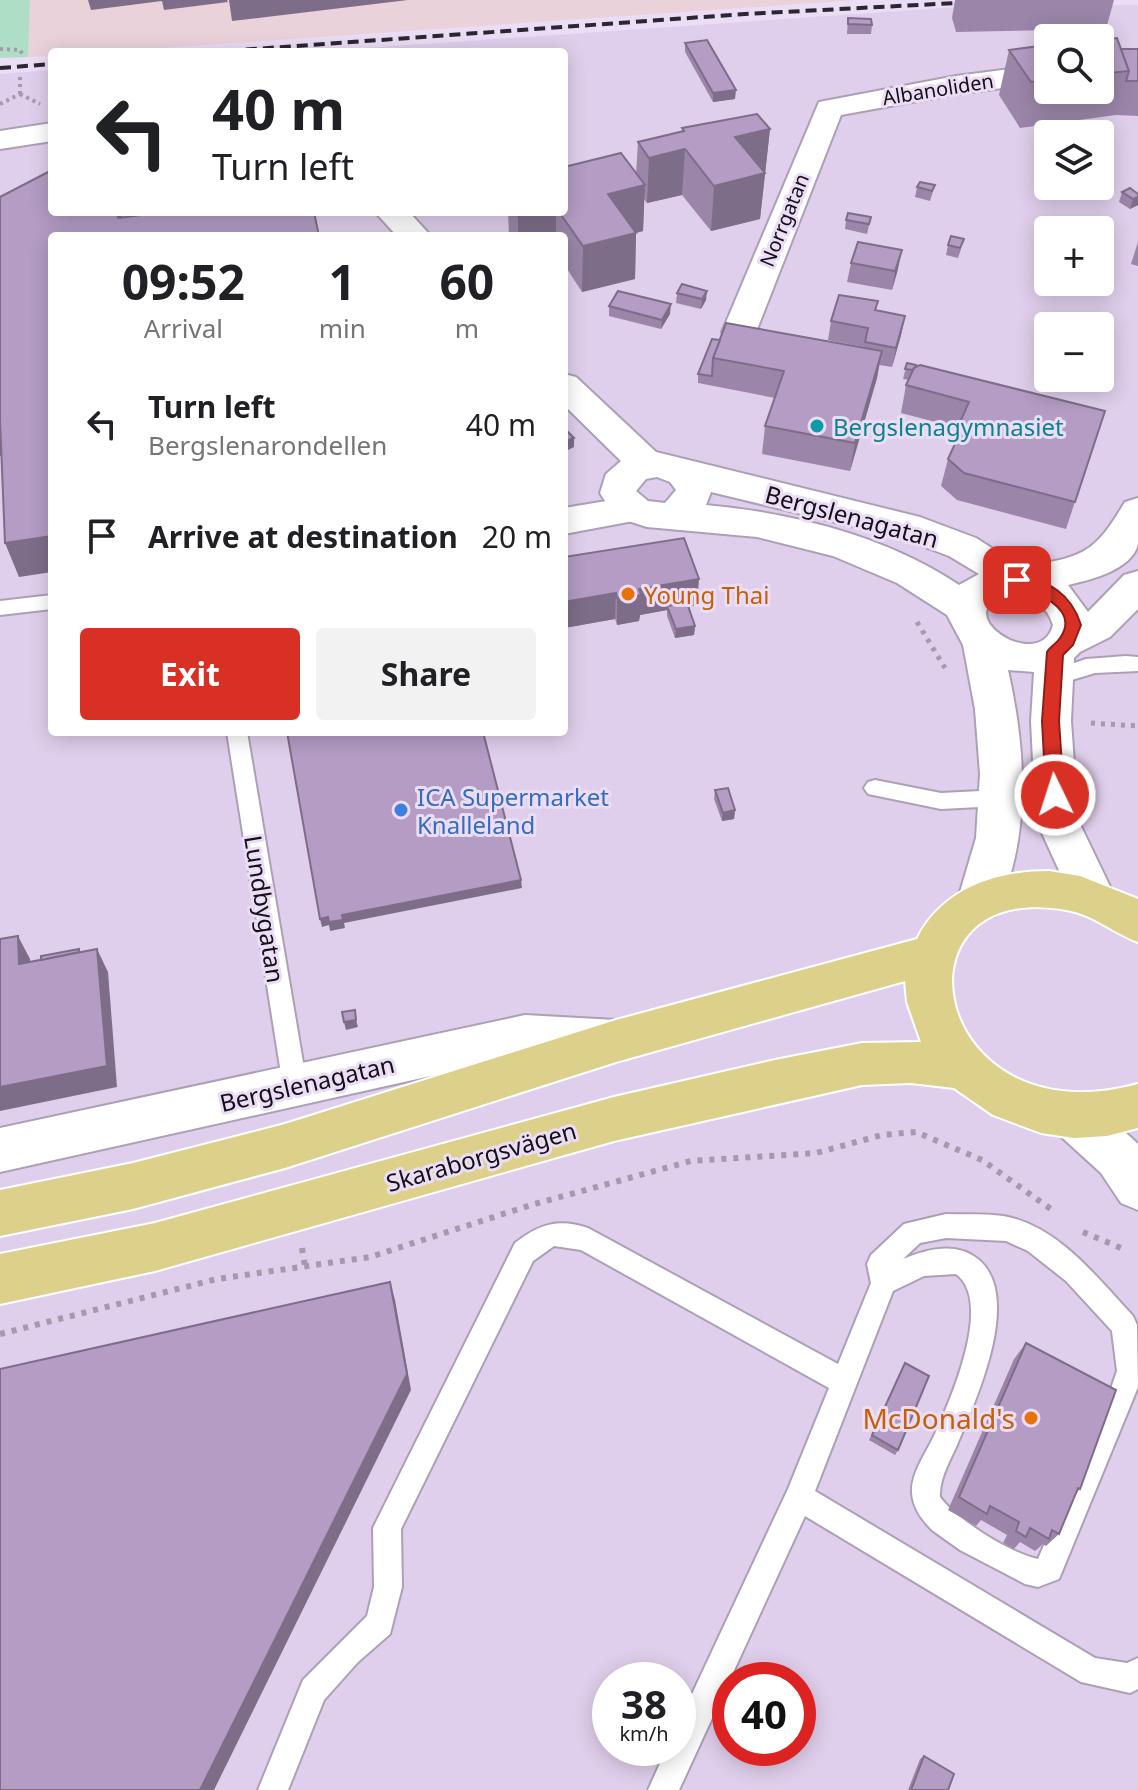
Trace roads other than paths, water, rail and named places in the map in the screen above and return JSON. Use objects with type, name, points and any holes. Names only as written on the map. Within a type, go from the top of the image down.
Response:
[{"type":"main road","points":[[1138,923],[1094,899],[1064,891],[1035,889],[1006,893],[979,902],[946,929],[933,954],[927,982],[931,1012],[945,1041],[966,1068],[992,1090],[1023,1106],[1073,1117],[1107,1116],[1138,1106]]},
{"type":"main road","points":[[0,1213],[133,1186],[285,1146],[616,1041],[933,954]]},
{"type":"main road","name":"Skaraborgsvägen","points":[[0,1279],[155,1247],[614,1119],[775,1081],[862,1064],[911,1062],[966,1068]]},
{"type":"street","name":"Albanoliden","points":[[829,108],[956,85],[1034,75]]},
{"type":"street","name":"Norrgatan","points":[[739,332],[829,108]]},
{"type":"street","points":[[0,140],[48,133]]},
{"type":"street","points":[[395,216],[411,232]]},
{"type":"street","points":[[568,389],[647,465]]},
{"type":"street","points":[[660,464],[683,473],[694,489],[693,498],[678,512],[649,513],[618,493],[619,483],[625,475],[647,465],[660,464]]},
{"type":"street","name":"Bergslenagatan","points":[[683,473],[907,526],[993,562],[1017,581]]},
{"type":"street","points":[[979,902],[992,871],[1001,826],[998,716],[974,626],[973,593],[980,588],[1078,568],[1099,559],[1118,546],[1138,511]]},
{"type":"street","name":"Bergslenagatan","points":[[568,521],[649,513],[696,516],[792,533],[849,549],[904,570],[974,626]]},
{"type":"street","points":[[1017,581],[1045,588],[1068,609],[1073,625],[1059,657],[1051,721],[1057,820],[1094,899]]},
{"type":"street","points":[[974,626],[1005,655],[1018,658],[1059,657],[1096,627],[1138,585]]},
{"type":"street","name":"Bergslenagatan","points":[[0,1150],[525,1035],[616,1041]]},
{"type":"street","points":[[1073,1117],[1102,1138],[1132,1173],[1138,1187]]},
{"type":"lane","points":[[0,608],[48,602]]},
{"type":"lane","points":[[1059,657],[1090,664],[1138,664]]},
{"type":"lane","name":"Lundbygatan","points":[[238,736],[295,1086]]},
{"type":"lane","points":[[875,788],[941,801],[1000,798]]},
{"type":"lane","points":[[663,1790],[799,1497],[884,1283],[904,1269],[931,1261],[957,1261],[975,1272],[985,1297],[981,1334],[966,1389],[927,1480],[927,1501],[939,1519],[1025,1570],[1038,1573],[1049,1569],[1130,1371],[1124,1325],[1075,1272],[1037,1243],[1008,1229],[946,1226],[913,1232],[880,1264],[884,1283]]},
{"type":"lane","points":[[273,1790],[313,1690],[348,1652],[380,1624],[388,1587],[387,1528],[524,1252],[542,1237],[567,1232],[588,1240],[844,1382]]},
{"type":"lane","points":[[799,1497],[1091,1672],[1134,1676]]},
{"type":"railway","points":[[268,48],[745,14],[975,2]]},
{"type":"railway","points":[[0,68],[48,64]]},
{"type":"place","name":"Bergslenagymnasiet","points":[[817,426]]},
{"type":"place","name":"Young Thai","points":[[628,594]]},
{"type":"place","name":"ICA Supermarket Knalleland","points":[[401,810]]},
{"type":"place","name":"McDonald's","points":[[1031,1418]]}]
